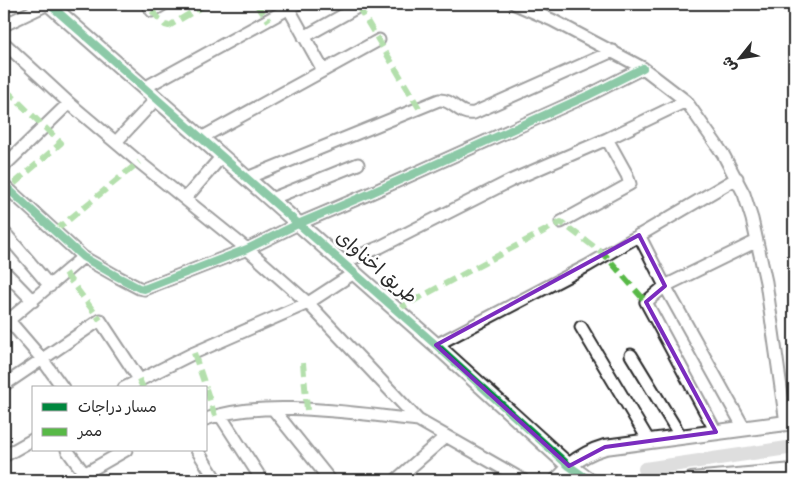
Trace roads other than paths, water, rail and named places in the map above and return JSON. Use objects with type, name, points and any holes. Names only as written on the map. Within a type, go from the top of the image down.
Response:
[{"type":"street","points":[[4,25],[48,4]]},
{"type":"street","name":"طريق اخناواى","points":[[48,4],[436,345],[569,466],[589,480]]},
{"type":"street","points":[[147,4],[152,11],[164,4]]},
{"type":"street","points":[[304,37],[363,4]]},
{"type":"street","points":[[515,4],[552,20],[643,68],[686,101],[723,154],[737,178],[752,219],[766,282],[790,422],[598,449],[577,459],[555,480]]},
{"type":"street","points":[[144,88],[293,6],[304,37],[323,70]]},
{"type":"street","points":[[201,138],[379,40]]},
{"type":"street","points":[[4,43],[138,162],[247,248],[308,303],[418,420],[510,477],[523,480]]},
{"type":"street","points":[[247,178],[439,100],[446,100],[464,113],[474,113],[613,51]]},
{"type":"street","points":[[4,185],[84,257],[127,282],[144,289],[247,248],[590,95],[643,68]]},
{"type":"street","points":[[116,142],[156,99]]},
{"type":"street","points":[[342,263],[510,181],[607,139],[686,101]]},
{"type":"street","points":[[4,166],[70,103]]},
{"type":"street","points":[[561,222],[630,184],[607,139]]},
{"type":"street","points":[[185,199],[222,156]]},
{"type":"street","points":[[271,199],[358,164]]},
{"type":"street","points":[[436,345],[587,266],[737,178]]},
{"type":"street","points":[[4,232],[50,286]]},
{"type":"street","points":[[639,235],[665,286],[744,428]]},
{"type":"street","points":[[716,432],[646,302],[665,286],[757,241]]},
{"type":"street","points":[[61,386],[42,359],[6,318],[33,301],[84,257]]},
{"type":"street","points":[[4,271],[33,301]]},
{"type":"street","points":[[127,386],[194,353],[308,303],[354,273]]},
{"type":"street","points":[[4,385],[100,320],[139,379]]},
{"type":"street","points":[[581,327],[649,441]]},
{"type":"street","points":[[631,355],[681,437]]},
{"type":"street","points":[[208,418],[220,415],[273,409],[418,420]]},
{"type":"street","points":[[273,409],[330,480]]},
{"type":"street","points":[[220,415],[262,480]]},
{"type":"street","points":[[396,480],[446,436]]},
{"type":"street","points":[[4,456],[32,440]]},
{"type":"street","points":[[68,452],[86,477],[106,455]]},
{"type":"street","points":[[198,452],[216,480]]},
{"type":"street","points":[[692,480],[794,471]]},
{"type":"waterway","points":[[645,469],[794,447]]}]
